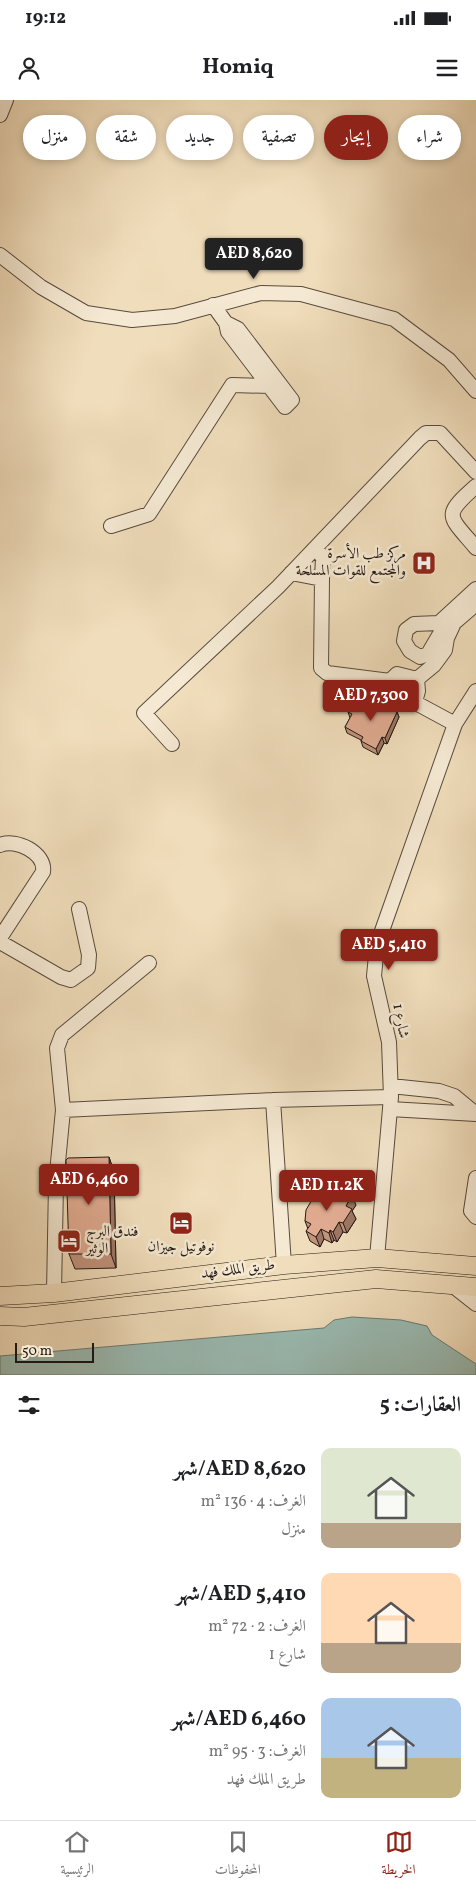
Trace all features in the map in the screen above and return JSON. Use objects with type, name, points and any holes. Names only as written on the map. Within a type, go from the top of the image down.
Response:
[{"type":"main road","name":"طريق الملك فهد","points":[[0,1296],[54,1293],[284,1265],[377,1258],[476,1266]]},
{"type":"main road","points":[[376,1279],[377,1258]]},
{"type":"main road","name":"طريق الملك فهد","points":[[0,1316],[24,1317],[376,1279],[476,1287]]},
{"type":"street","points":[[0,115],[6,100]]},
{"type":"street","points":[[0,255],[41,287],[86,313],[132,320],[175,316],[261,292],[301,294],[394,319],[449,360],[476,391]]},
{"type":"street","points":[[213,305],[226,323],[228,332],[285,407],[292,400],[238,330],[226,323]]},
{"type":"street","points":[[111,526],[148,514],[232,385],[269,386]]},
{"type":"street","points":[[172,744],[144,713],[291,573],[426,433],[440,433],[476,472]]},
{"type":"street","points":[[476,486],[454,506],[452,514],[455,522],[476,548]]},
{"type":"street","points":[[316,548],[323,558],[321,668],[327,673],[390,681]]},
{"type":"street","points":[[291,573],[322,578]]},
{"type":"street","points":[[476,588],[438,623],[414,624],[406,630],[404,641],[410,651],[420,657],[428,654],[441,632],[449,630],[476,604]]},
{"type":"street","points":[[417,679],[434,665],[445,650],[449,630]]},
{"type":"street","points":[[417,679],[396,674],[390,681],[390,689],[455,724]]},
{"type":"street","points":[[415,702],[418,691],[417,679]]},
{"type":"street","name":"شارع 1","points":[[377,1258],[391,1098],[389,1042],[374,976],[377,945],[455,724],[476,691]]},
{"type":"street","points":[[0,845],[7,842],[16,843],[40,857],[44,866],[43,872],[0,940],[61,977],[71,980],[88,968],[89,954],[78,909]]},
{"type":"street","points":[[54,1293],[56,1183],[62,1110],[57,1048],[62,1035],[149,963]]},
{"type":"street","points":[[62,1110],[273,1100],[391,1098],[439,1091],[454,1096],[476,1114]]},
{"type":"street","points":[[391,1098],[476,1114]]},
{"type":"street","points":[[273,1100],[284,1265]]},
{"type":"street","points":[[476,1178],[471,1212],[476,1217]]},
{"type":"street","points":[[452,1285],[476,1304]]},
{"type":"water","points":[[352,1317],[401,1320],[427,1326],[432,1335],[476,1364],[476,1375],[0,1375],[0,1356],[324,1328],[334,1320]]},
{"type":"building","points":[[360,698],[375,706],[376,711],[381,703],[397,712],[385,738],[382,737],[376,749],[361,741],[363,737],[345,727],[352,714],[348,712],[352,705],[355,707]]},
{"type":"building","points":[[109,1157],[111,1254],[69,1254],[66,1160],[68,1158]]},
{"type":"building","points":[[324,1190],[333,1195],[336,1190],[352,1195],[346,1206],[352,1209],[343,1223],[339,1222],[333,1232],[330,1230],[329,1233],[321,1229],[316,1237],[306,1231],[311,1224],[305,1221],[306,1210],[313,1198],[316,1200]]},
{"type":"place","name":"مركز طب الأسرة والمجتمع للقوات المسلحة","points":[[424,563]]},
{"type":"place","name":"نوفوتيل جيزان","points":[[181,1223]]},
{"type":"place","name":"فندق البرج الوثير","points":[[69,1241]]}]
